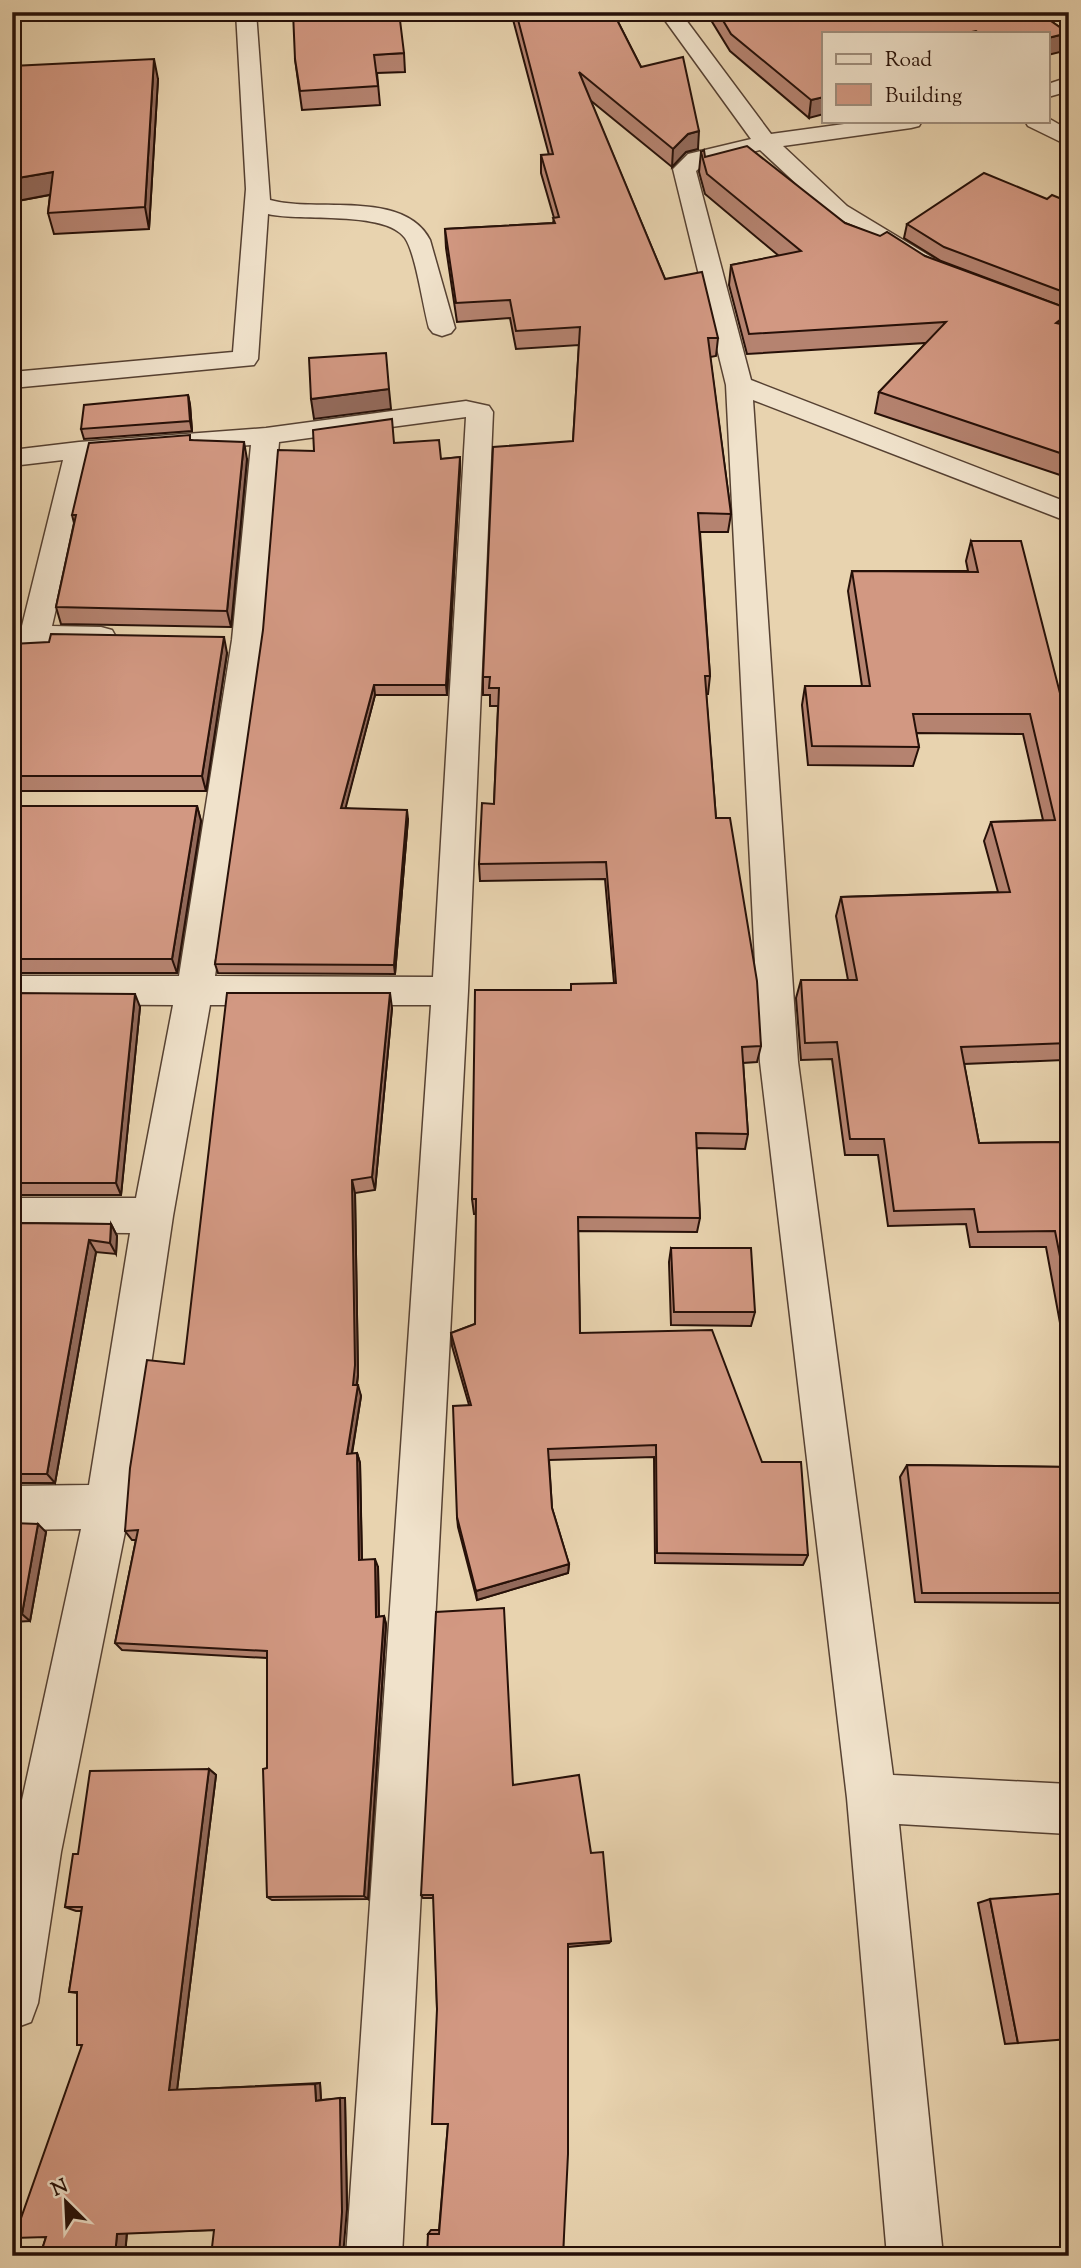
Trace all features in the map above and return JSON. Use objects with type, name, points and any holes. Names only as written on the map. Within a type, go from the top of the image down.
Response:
[{"type":"street","points":[[246,12],[259,204],[270,209],[373,215],[397,221],[416,235],[442,328]]},
{"type":"street","points":[[669,12],[765,142],[839,211],[931,268],[944,273]]},
{"type":"street","points":[[1050,90],[1069,83]]},
{"type":"street","points":[[904,122],[765,142],[696,159],[684,169],[739,385],[779,1062],[872,1798],[915,2256]]},
{"type":"street","points":[[1038,122],[1069,139]]},
{"type":"street","points":[[12,380],[245,359],[258,188]]},
{"type":"street","points":[[739,385],[1067,517]]},
{"type":"street","points":[[12,458],[79,450],[266,436],[466,409],[480,412],[450,991],[374,2256]]},
{"type":"street","points":[[12,2003],[24,1852],[108,1507],[153,1216],[194,990],[207,806],[266,436]]},
{"type":"street","points":[[79,450],[24,636],[128,638]]},
{"type":"street","points":[[12,990],[450,991]]},
{"type":"street","points":[[12,1214],[153,1216]]},
{"type":"street","points":[[12,1508],[108,1507]]},
{"type":"street","points":[[872,1798],[1069,1809]]},
{"type":"building","points":[[293,12],[399,12],[404,53],[374,55],[378,86],[300,91],[295,59]]},
{"type":"building","points":[[516,12],[613,12],[641,67],[683,57],[699,131],[688,134],[673,149],[579,72],[665,279],[702,272],[718,338],[708,338],[731,514],[698,513],[710,676],[705,676],[716,818],[730,818],[757,981],[761,1046],[742,1047],[748,1134],[696,1133],[700,1218],[578,1217],[580,1333],[712,1330],[762,1462],[801,1462],[808,1555],[657,1553],[656,1445],[548,1449],[552,1508],[569,1564],[476,1591],[457,1517],[453,1406],[471,1405],[451,1333],[475,1324],[476,1199],[472,1199],[475,990],[571,990],[571,984],[616,983],[606,862],[479,864],[482,803],[494,804],[499,688],[489,688],[490,677],[483,677],[493,447],[573,441],[580,327],[516,331],[510,300],[456,303],[445,229],[555,223],[553,218],[559,217],[541,155],[553,154]]},
{"type":"building","points":[[718,12],[908,12],[912,17],[936,18],[935,12],[1038,12],[1068,33],[1050,38],[1050,32],[822,32],[822,97],[811,100],[731,34]]},
{"type":"building","points":[[154,59],[145,207],[48,213],[53,172],[12,179],[12,66]]},
{"type":"building","points":[[747,146],[845,223],[880,236],[887,232],[925,256],[1069,309],[1069,313],[1056,323],[1069,326],[1069,456],[879,392],[946,322],[749,334],[731,265],[801,251],[707,174],[701,152],[704,150],[705,157]]},
{"type":"building","points":[[984,173],[1047,199],[1052,195],[1069,202],[1069,294],[944,247],[907,224]]},
{"type":"building","points":[[386,353],[389,389],[311,399],[309,358]]},
{"type":"building","points":[[188,395],[190,421],[81,429],[84,405]]},
{"type":"building","points":[[392,419],[394,443],[439,440],[441,459],[460,457],[446,685],[374,685],[341,808],[407,810],[394,965],[215,964],[263,630],[278,450],[314,451],[313,430]]},
{"type":"building","points":[[190,435],[190,440],[244,442],[227,611],[56,607],[76,515],[72,515],[89,443]]},
{"type":"building","points":[[971,541],[1021,541],[1062,701],[1069,701],[1069,1043],[961,1047],[979,1143],[1069,1142],[1069,1302],[1055,1231],[978,1232],[974,1209],[894,1211],[884,1139],[850,1139],[837,1042],[805,1043],[801,980],[857,980],[841,897],[1010,892],[991,822],[1055,820],[1030,714],[913,714],[919,747],[812,746],[805,686],[870,686],[852,571],[978,572]]},
{"type":"building","points":[[51,634],[224,637],[202,776],[12,776],[12,644],[49,642]]},
{"type":"building","points":[[12,806],[197,806],[172,959],[12,959]]},
{"type":"building","points":[[12,993],[135,994],[116,1183],[12,1183]]},
{"type":"building","points":[[227,993],[390,993],[372,1177],[352,1180],[353,1385],[358,1385],[347,1454],[357,1453],[359,1560],[375,1559],[376,1617],[384,1616],[364,1896],[267,1897],[263,1769],[267,1768],[267,1651],[115,1643],[138,1530],[125,1531],[130,1468],[147,1360],[184,1364]]},
{"type":"building","points":[[12,1223],[111,1224],[110,1243],[89,1240],[47,1474],[12,1474]]},
{"type":"building","points":[[671,1248],[751,1248],[755,1312],[674,1312]]},
{"type":"building","points":[[907,1465],[1069,1467],[1069,1593],[922,1593]]},
{"type":"building","points":[[12,1523],[38,1524],[22,1614],[12,1614]]},
{"type":"building","points":[[504,1608],[513,1785],[579,1775],[591,1853],[603,1852],[611,1941],[568,1944],[568,2154],[563,2256],[427,2256],[428,2234],[439,2234],[448,2124],[432,2124],[437,2009],[433,1895],[421,1895],[436,1612]]},
{"type":"building","points":[[209,1769],[169,2090],[315,2084],[316,2101],[340,2098],[342,2212],[339,2256],[211,2256],[214,2230],[117,2234],[115,2256],[40,2256],[46,2237],[14,2238],[82,2045],[77,2045],[77,1992],[69,1992],[82,1907],[65,1907],[73,1854],[78,1854],[90,1771]]},
{"type":"building","points":[[1069,1893],[1069,2039],[1018,2043],[990,1899]]}]
